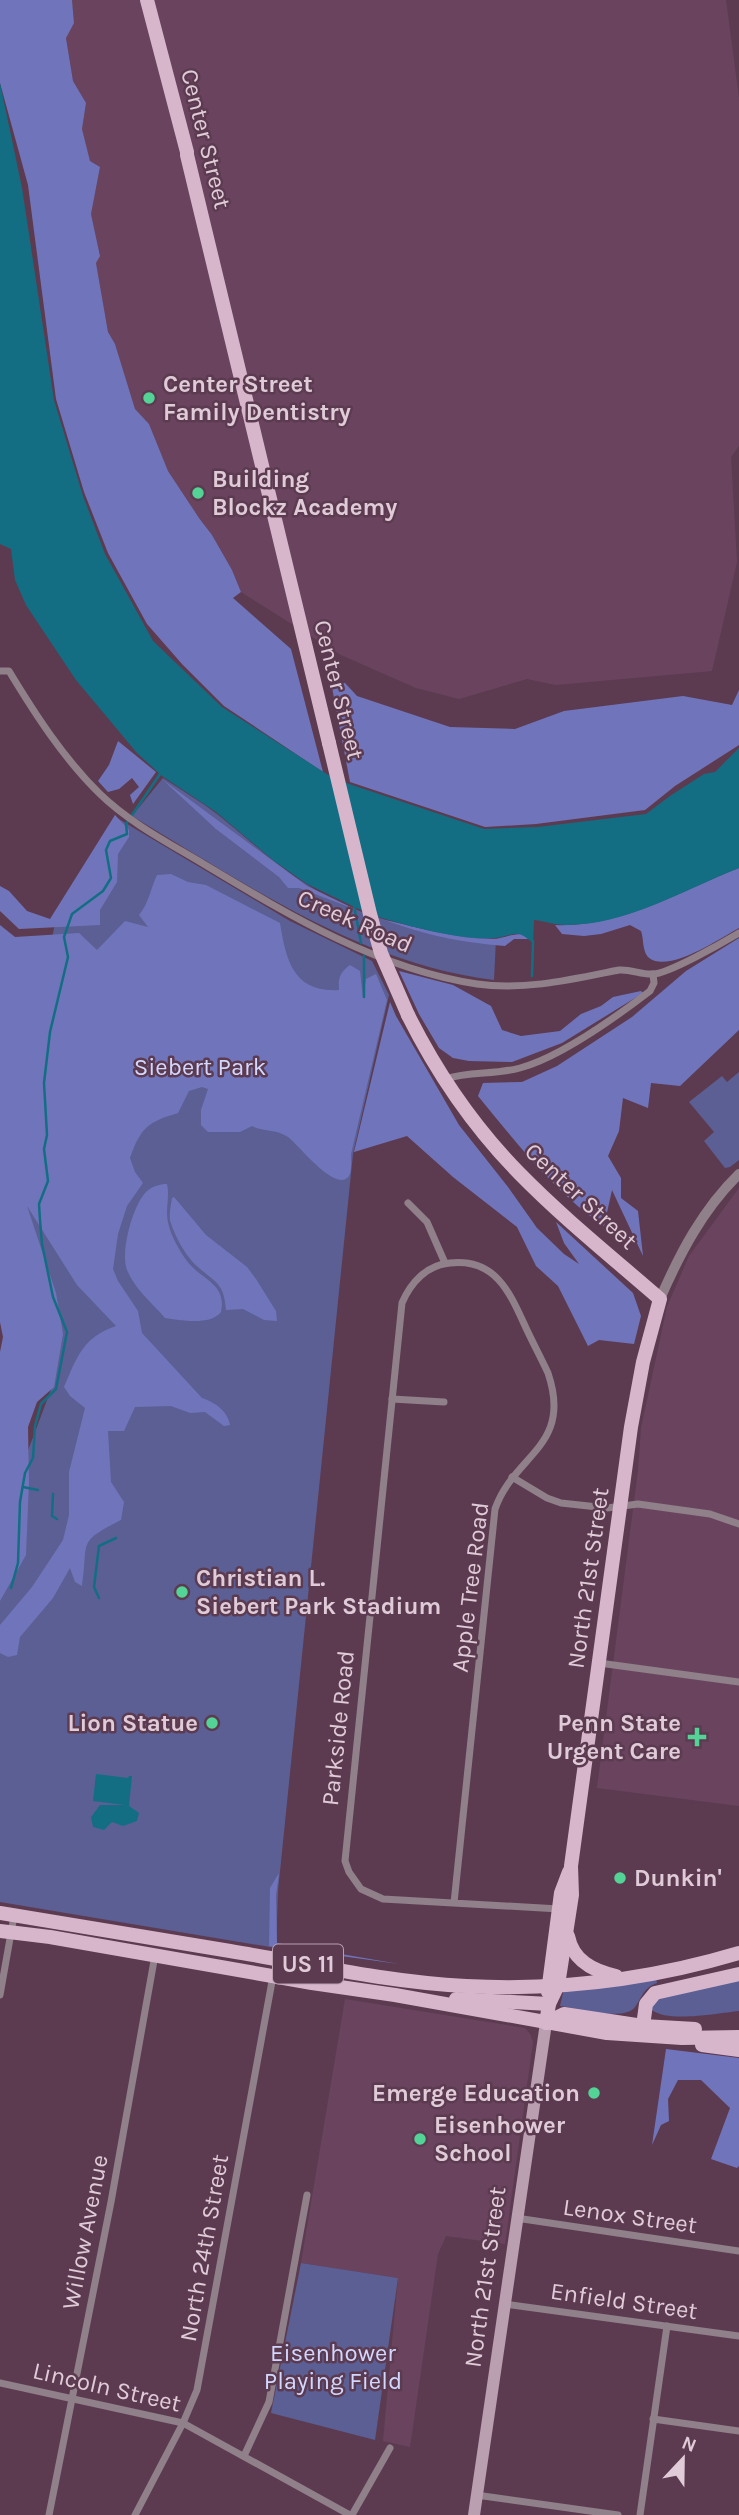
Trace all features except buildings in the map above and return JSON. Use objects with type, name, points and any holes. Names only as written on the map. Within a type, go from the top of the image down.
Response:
[{"type":"main road","name":"Center Street","points":[[148,0],[381,953],[408,1015],[445,1079],[478,1126],[519,1173],[660,1299]]},
{"type":"main road","name":"North 21st Street","points":[[474,2515],[549,2004],[567,1929],[572,1895],[571,1866],[638,1387],[660,1299]]},
{"type":"main road","name":"North 21st Street","points":[[553,1986],[561,1893],[571,1866]]},
{"type":"main road","name":"US 11","points":[[7,1914],[417,1981],[489,1987],[553,1986],[624,1978],[699,1964],[725,1969],[739,1968]]},
{"type":"main road","points":[[567,1929],[572,1949],[583,1963],[597,1971],[624,1978]]},
{"type":"main road","name":"US 11","points":[[6,1932],[396,1995],[546,2023],[739,2050]]},
{"type":"main road","points":[[80,1942],[105,1939],[149,1946],[169,1940]]},
{"type":"main road","points":[[699,1964],[739,1953]]},
{"type":"main road","points":[[643,2026],[646,2004],[655,1993],[739,1974]]},
{"type":"main road","points":[[396,1995],[549,2004]]},
{"type":"main road","points":[[546,2023],[564,2014],[643,2026],[739,2028]]},
{"type":"main road","points":[[631,2036],[739,2037]]},
{"type":"street","name":"Creek Road","points":[[0,671],[9,671],[72,762],[99,793],[123,814],[295,917],[363,950],[399,964],[456,980],[498,986],[526,985],[619,970],[653,975]]},
{"type":"street","points":[[445,1079],[463,1074],[517,1069],[540,1062],[650,991],[654,983],[653,975],[739,933]]},
{"type":"street","points":[[660,1299],[690,1236],[739,1174]]},
{"type":"street","points":[[408,1203],[428,1223],[445,1263]]},
{"type":"street","name":"Parkside Road","points":[[445,1263],[420,1276],[402,1303],[345,1861],[354,1881],[373,1896],[383,1899],[559,1909]]},
{"type":"street","name":"Apple Tree Road","points":[[445,1263],[474,1264],[500,1280],[515,1304],[551,1383],[553,1411],[548,1432],[538,1450],[512,1477],[498,1498],[493,1518],[454,1903]]},
{"type":"street","points":[[392,1399],[444,1402]]},
{"type":"street","points":[[512,1477],[554,1501],[607,1508],[638,1504],[720,1516],[739,1524]]},
{"type":"street","points":[[599,1663],[739,1682]]},
{"type":"street","points":[[0,1995],[7,1914]]},
{"type":"street","name":"Willow Avenue","points":[[48,2515],[155,1955]]},
{"type":"street","name":"North 24th Street","points":[[135,2515],[183,2423],[199,2381],[273,1976]]},
{"type":"street","points":[[244,2456],[270,2402],[307,2195]]},
{"type":"street","name":"Lenox Street","points":[[516,2218],[739,2251]]},
{"type":"street","name":"Enfield Street","points":[[504,2304],[739,2336]]},
{"type":"street","points":[[640,2515],[667,2326]]},
{"type":"street","name":"Lincoln Street","points":[[0,2383],[183,2423],[351,2515]]},
{"type":"street","points":[[653,2419],[739,2431]]},
{"type":"street","points":[[351,2515],[390,2448]]},
{"type":"street","points":[[476,2495],[618,2515]]},
{"type":"shaded area","points":[[72,0],[726,0],[739,98],[739,446],[731,457],[737,562],[712,671],[556,685],[527,679],[459,699],[416,688],[341,655],[241,592],[212,535],[168,471],[149,424],[135,409],[115,344],[108,332],[96,263],[100,255],[91,214],[100,167],[90,161],[82,129],[86,103],[73,81],[66,37],[74,22]]},
{"type":"shaded area","points":[[0,83],[22,188],[54,400],[83,496],[105,554],[153,641],[222,707],[333,778],[369,914],[307,884],[274,861],[216,812],[162,776],[137,753],[76,680],[26,605],[15,580],[11,549],[0,544]]},
{"type":"shaded area","points":[[739,748],[739,868],[654,905],[611,919],[566,925],[534,920],[533,943],[518,934],[494,938],[449,935],[370,914],[337,780],[484,829],[538,827],[646,814],[704,774],[715,772]]},
{"type":"shaded area","points":[[739,1188],[739,1806],[597,1788],[638,1471],[641,1428],[667,1307],[689,1256]]},
{"type":"shaded area","points":[[96,1774],[128,1778],[132,1776],[129,1806],[139,1813],[137,1821],[123,1826],[112,1822],[104,1830],[93,1827],[91,1817],[100,1805],[125,1805],[93,1801]]},
{"type":"shaded area","name":"Eisenhower School","points":[[345,1999],[525,2028],[533,2042],[505,2244],[446,2236],[438,2254],[410,2447],[383,2441],[398,2278],[301,2263]]},
{"type":"green space","points":[[0,0],[72,0],[74,23],[66,38],[73,81],[86,103],[82,129],[90,161],[100,167],[91,214],[100,256],[96,263],[108,332],[115,344],[135,409],[149,424],[168,471],[212,535],[232,570],[241,592],[233,598],[291,649],[323,772],[224,706],[182,664],[147,624],[108,553],[84,492],[56,399],[28,185],[0,83]]},
{"type":"green space","points":[[331,682],[345,683],[357,696],[450,727],[515,729],[564,711],[683,696],[732,705],[739,690],[739,745],[675,786],[645,810],[536,824],[485,827],[350,782]]},
{"type":"green space","points":[[118,741],[156,772],[133,804],[130,795],[139,787],[132,778],[119,789],[108,792],[98,781],[109,765]]},
{"type":"green space","points":[[163,778],[217,814],[294,876],[350,907],[422,929],[496,939],[494,980],[445,971],[397,957],[351,939],[261,893],[132,816]]},
{"type":"green space","points":[[163,780],[307,886],[357,910],[299,888],[288,888],[279,877],[216,829]]},
{"type":"green space","points":[[115,815],[129,830],[129,837],[118,854],[117,882],[100,910],[100,925],[19,929],[0,911],[0,886],[9,891],[27,911],[50,919]]},
{"type":"green space","name":"Siebert Park","points":[[117,818],[290,921],[372,961],[389,995],[353,1154],[278,1891],[276,1948],[0,1902],[0,1590],[21,1469],[52,1387],[16,1230],[29,1059],[54,928]]},
{"type":"green space","points":[[739,868],[739,928],[680,958],[657,961],[648,957],[641,931],[630,925],[584,936],[562,934],[555,925],[603,921],[627,914]]},
{"type":"green space","points":[[171,874],[188,882],[206,885],[280,923],[289,962],[302,980],[312,986],[324,990],[339,990],[340,976],[350,965],[360,971],[363,998],[366,979],[376,974],[387,1000],[351,1154],[350,1174],[343,1180],[317,1166],[288,1137],[279,1133],[252,1126],[240,1132],[208,1132],[201,1125],[201,1110],[208,1089],[202,1087],[189,1091],[178,1113],[159,1119],[147,1127],[138,1139],[130,1158],[143,1183],[127,1206],[118,1234],[113,1269],[138,1311],[142,1333],[202,1398],[223,1411],[230,1425],[224,1426],[205,1412],[190,1413],[171,1406],[135,1407],[124,1431],[108,1431],[111,1482],[124,1502],[121,1520],[97,1534],[87,1544],[82,1586],[75,1582],[70,1568],[53,1598],[20,1637],[17,1655],[8,1657],[0,1653],[0,1625],[32,1587],[63,1540],[69,1515],[69,1472],[85,1408],[70,1396],[64,1387],[82,1349],[96,1336],[116,1326],[77,1285],[27,1206],[56,1293],[63,1334],[54,1387],[37,1402],[28,1427],[26,1555],[0,1601],[0,1352],[3,1337],[0,1322],[0,925],[15,937],[79,933],[97,950],[125,921],[148,927],[139,915],[157,875]]},
{"type":"green space","points":[[385,920],[465,937],[492,939],[524,934],[528,939],[514,939],[505,946],[473,942],[430,934]]},
{"type":"green space","points":[[739,938],[739,1030],[680,1086],[651,1083],[648,1108],[623,1098],[619,1131],[608,1156],[621,1178],[621,1198],[638,1211],[643,1256],[612,1190],[604,1226],[552,1182],[478,1096],[483,1083],[522,1082],[557,1066],[632,1017],[686,971]]},
{"type":"green space","points":[[399,971],[453,985],[491,1006],[502,1030],[521,1036],[560,1031],[581,1014],[601,1006],[613,997],[641,991],[643,993],[562,1043],[512,1062],[469,1061],[453,1058],[439,1048]]},
{"type":"green space","points":[[390,1002],[459,1125],[537,1228],[564,1254],[579,1264],[564,1243],[556,1222],[633,1293],[641,1316],[634,1344],[599,1340],[588,1346],[558,1286],[536,1266],[517,1227],[453,1177],[407,1136],[354,1152]]},
{"type":"green space","points":[[739,1072],[739,1160],[725,1168],[704,1141],[714,1132],[689,1102],[722,1076],[727,1082]]},
{"type":"green space","points":[[167,1184],[167,1217],[176,1243],[187,1261],[217,1288],[220,1294],[221,1312],[210,1319],[195,1321],[165,1318],[139,1289],[127,1270],[125,1252],[137,1206],[149,1189]]},
{"type":"green space","points":[[174,1197],[206,1235],[247,1267],[276,1311],[277,1321],[264,1320],[243,1309],[226,1310],[221,1289],[189,1258],[174,1232],[170,1217]]},
{"type":"green space","points":[[279,1873],[276,1895],[277,1943],[399,1964],[269,1946],[270,1888]]},
{"type":"green space","points":[[656,1977],[657,1983],[646,1990],[635,2007],[629,2011],[611,2014],[560,2006],[564,1989]]},
{"type":"green space","points":[[739,1978],[739,2011],[681,2017],[652,2010],[657,1999]]},
{"type":"green space","points":[[666,2049],[739,2058],[737,2168],[711,2159],[730,2108],[701,2080],[678,2080],[668,2099],[669,2121],[661,2125],[652,2145]]},
{"type":"green space","name":"Eisenhower Playing Field","points":[[301,2263],[398,2278],[375,2440],[271,2413]]},
{"type":"waterway","points":[[11,1588],[18,1563],[20,1502],[25,1473],[33,1458],[35,1426],[41,1404],[56,1389],[67,1332],[53,1297],[42,1244],[39,1204],[48,1181],[44,1149],[47,1135],[44,1083],[50,1032],[68,957],[64,937],[72,914],[103,891],[111,878],[106,850],[110,841],[127,834],[126,824],[160,774]]},
{"type":"waterway","points":[[354,905],[361,943]]},
{"type":"waterway","points":[[532,976],[533,941]]},
{"type":"waterway","points":[[364,956],[364,997]]},
{"type":"waterway","points":[[23,1487],[38,1490]]},
{"type":"waterway","points":[[53,1494],[52,1516],[57,1519]]},
{"type":"waterway","points":[[99,1598],[94,1587],[99,1546],[116,1538]]},
{"type":"place","name":"Center Street Family Dentistry","points":[[149,398]]},
{"type":"place","name":"Building Blockz Academy","points":[[198,493]]},
{"type":"place","name":"Christian L. Siebert Park Stadium","points":[[182,1592]]},
{"type":"place","name":"Lion Statue","points":[[212,1723]]},
{"type":"place","name":"Penn State Urgent Care","points":[[697,1737]]},
{"type":"place","name":"Dunkin'","points":[[620,1878]]},
{"type":"place","name":"Emerge Education","points":[[594,2093]]},
{"type":"place","name":"Eisenhower School","points":[[420,2139]]}]
